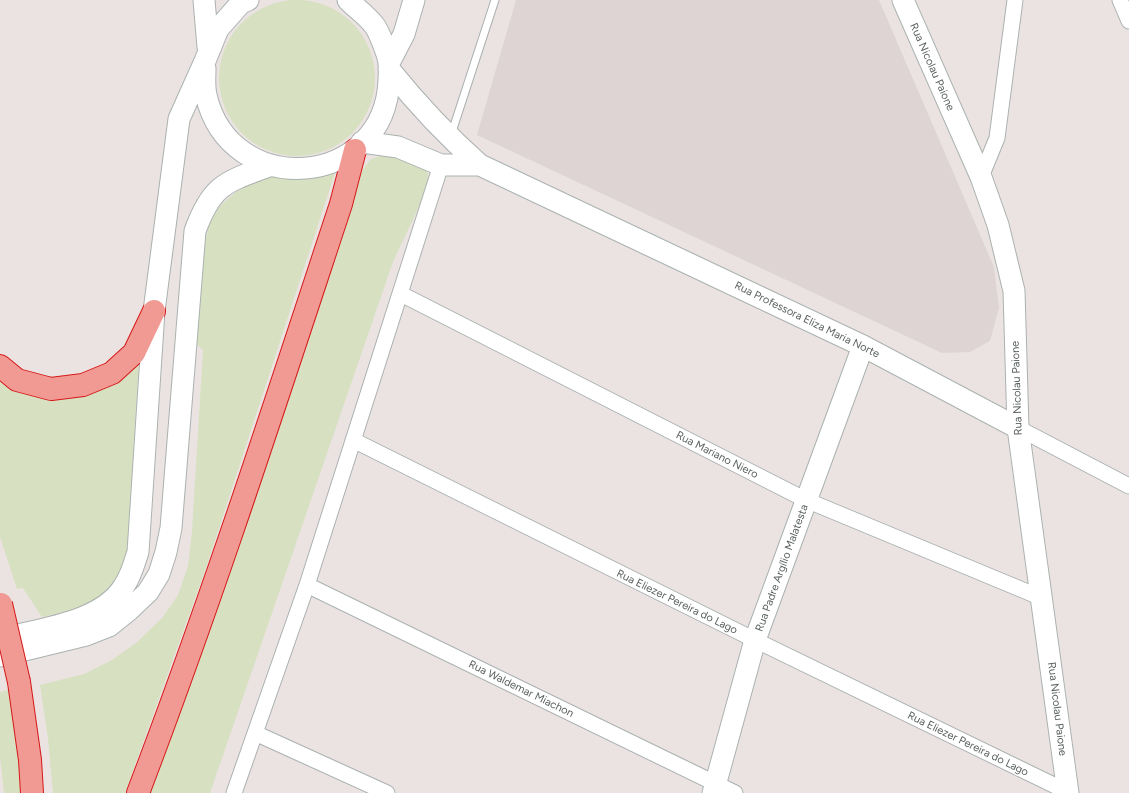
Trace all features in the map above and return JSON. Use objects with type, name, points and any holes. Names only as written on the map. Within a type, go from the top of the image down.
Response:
[{"type":"highway","points":[[138,793],[183,675],[234,531],[341,204],[358,146]]},
{"type":"highway","points":[[0,366],[17,380],[51,389],[83,385],[112,373],[134,353],[154,311]]},
{"type":"highway","points":[[0,603],[19,682],[30,760],[32,793]]},
{"type":"street","points":[[204,0],[207,56],[206,94],[218,126],[240,150],[270,166],[299,170],[329,164],[358,146],[377,126],[388,96],[389,66],[404,34],[414,0]]},
{"type":"street","points":[[0,639],[79,620],[97,611],[110,602],[123,588],[131,573],[138,552],[154,311],[179,119],[218,29],[241,3],[248,0]]},
{"type":"street","points":[[348,0],[375,26],[389,66],[421,108],[450,139],[480,165]]},
{"type":"street","name":"Rua Nicolau Paione","points":[[903,0],[981,177],[998,225],[1014,291],[1018,428],[1068,793]]},
{"type":"street","points":[[981,177],[997,138],[1015,0]]},
{"type":"street","points":[[1120,0],[1129,21]]},
{"type":"street","points":[[358,146],[398,147],[441,165],[480,165]]},
{"type":"street","points":[[234,793],[306,585],[401,294],[441,165]]},
{"type":"street","name":"Rua Professora Eliza Maria Norte","points":[[480,165],[862,346],[1129,486]]},
{"type":"street","points":[[0,656],[86,636],[109,626],[130,610],[143,596],[159,574],[166,552],[170,528],[195,231],[203,210],[215,192],[231,180],[270,166]]},
{"type":"street","name":"Rua Mariano Niero","points":[[401,294],[806,500],[1042,598]]},
{"type":"street","name":"Rua Padre Argílio Malatesta","points":[[714,788],[755,640],[862,346]]},
{"type":"street","name":"Rua Eliezer Pereira do Lago","points":[[353,440],[755,640],[1068,793]]},
{"type":"street","name":"Rua Waldemar Miachon","points":[[306,585],[714,788],[735,793]]},
{"type":"street","points":[[255,733],[387,793]]},
{"type":"lane","points":[[450,139],[495,0]]},
{"type":"shaded area","points":[[516,0],[879,0],[994,267],[999,308],[990,341],[970,352],[942,353],[477,135]]},
{"type":"green space","points":[[289,0],[305,0],[320,3],[334,9],[347,18],[357,28],[366,41],[372,55],[375,78],[374,93],[366,115],[357,128],[347,138],[334,147],[320,153],[305,156],[289,156],[274,153],[260,147],[247,138],[237,128],[228,115],[222,101],[219,86],[219,70],[222,55],[228,41],[237,28],[247,18],[260,9],[274,3]]},
{"type":"green space","points":[[391,153],[411,156],[428,173],[429,185],[393,262],[210,793],[147,793],[360,173],[371,159]]},
{"type":"green space","points":[[335,173],[206,568],[125,793],[53,793],[48,739],[40,685],[84,674],[112,660],[137,642],[162,618],[178,595],[188,566],[192,531],[203,350],[195,343],[205,244],[209,223],[220,206],[236,192],[254,181],[270,177]]},
{"type":"green space","points":[[139,361],[127,552],[121,568],[114,581],[96,599],[85,605],[42,617],[23,588],[17,589],[0,537],[0,373],[39,392]]},
{"type":"green space","points":[[10,689],[25,793],[4,793],[0,757],[0,692]]}]
